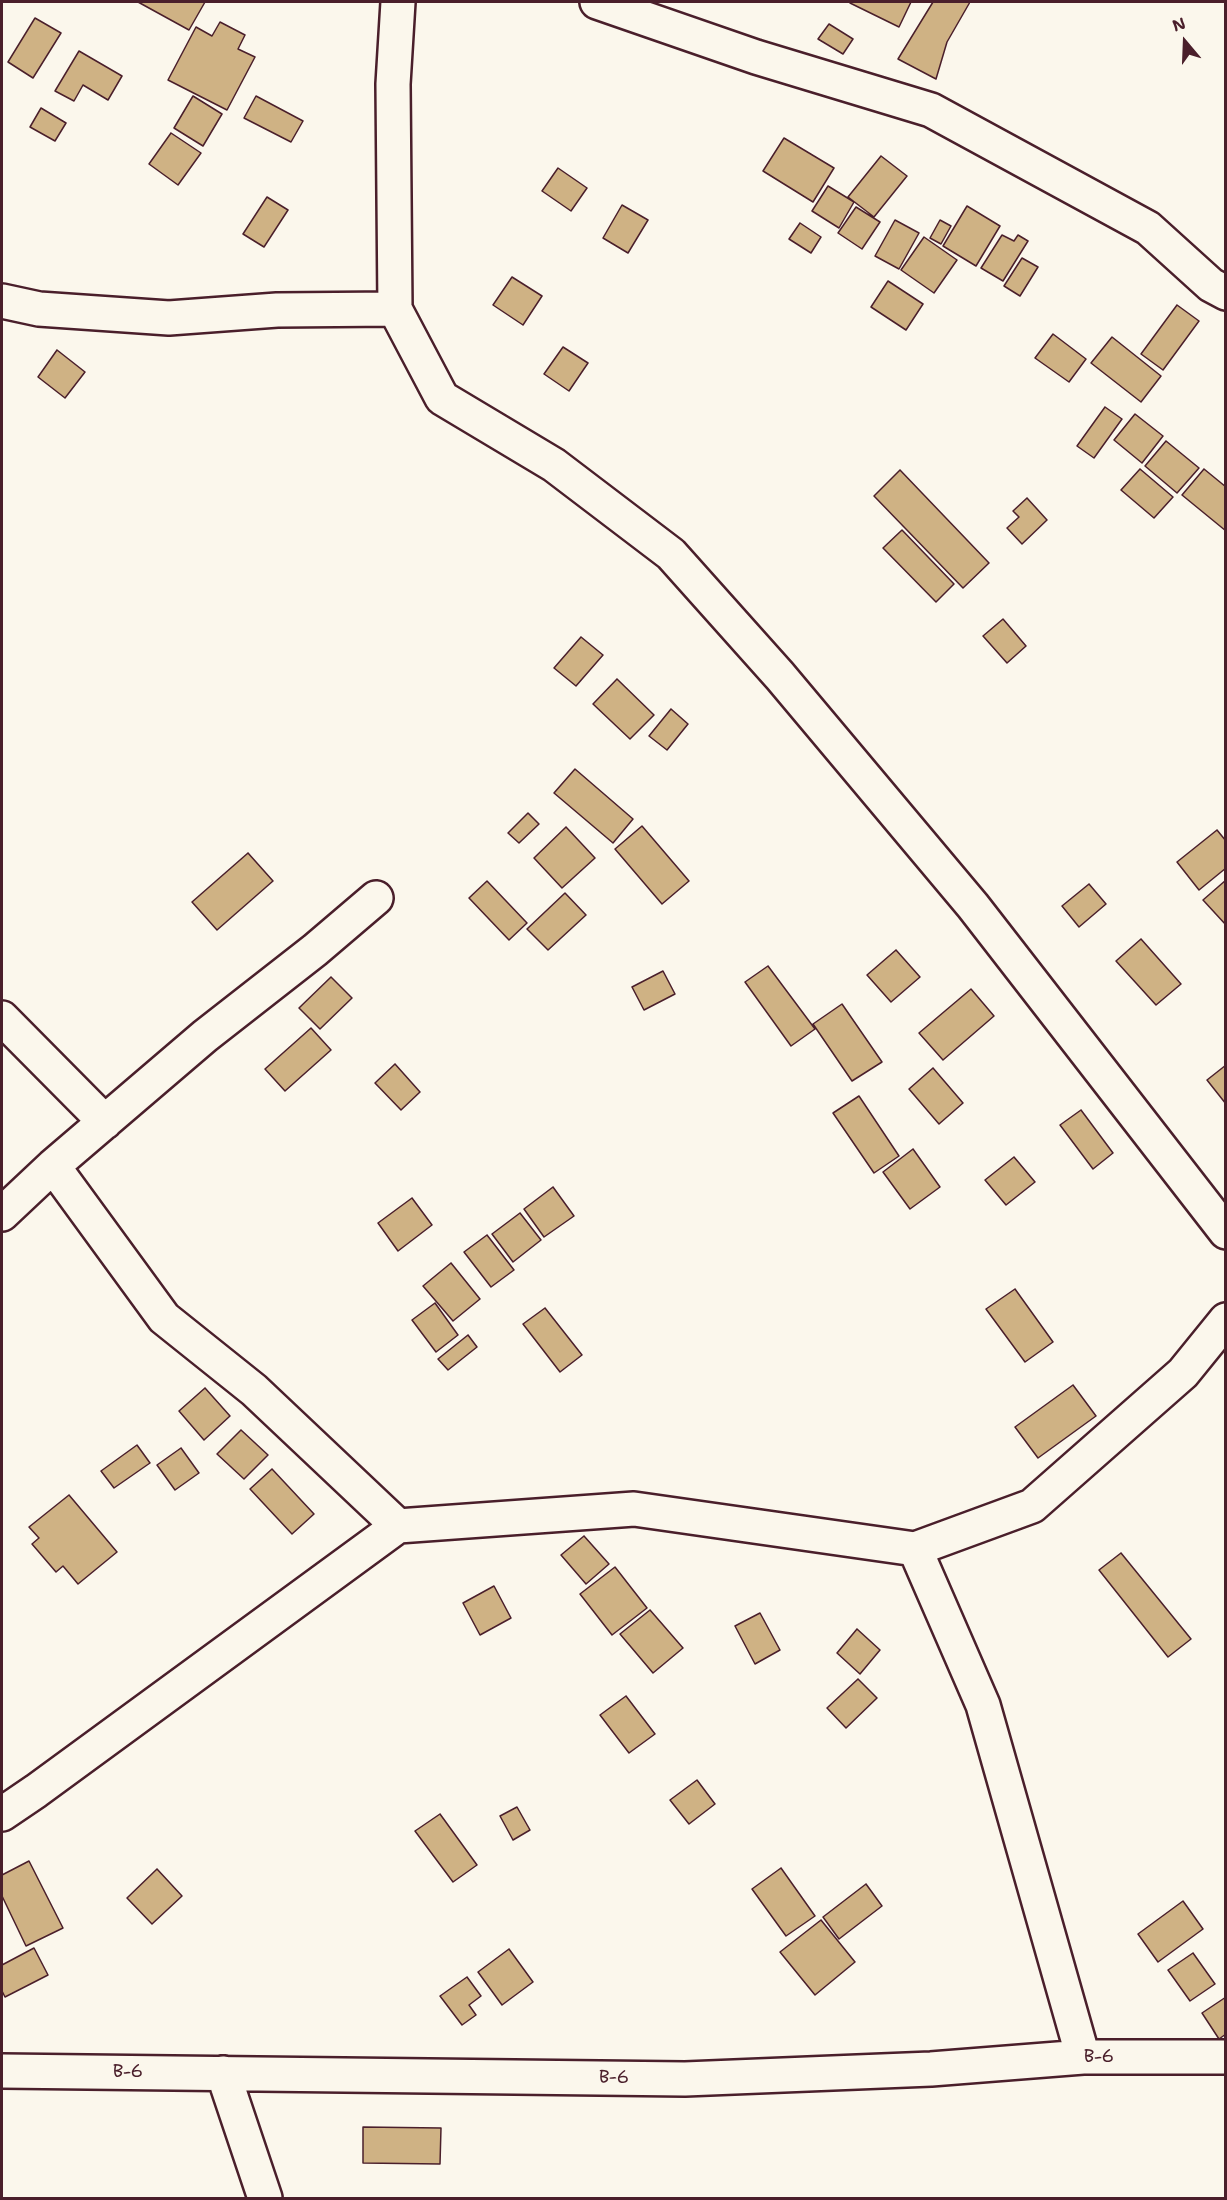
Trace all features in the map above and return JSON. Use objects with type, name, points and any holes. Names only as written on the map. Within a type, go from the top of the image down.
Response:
[{"type":"street","points":[[398,2],[393,84],[396,309],[442,398],[554,465],[671,554],[780,676],[973,906],[1226,1232]]},
{"type":"street","points":[[597,2],[756,57],[931,111],[1148,228],[1218,289],[1226,318]]},
{"type":"street","points":[[2,301],[39,309],[170,318],[277,310],[396,309]]},
{"type":"street","points":[[2,1214],[53,1166],[205,1036],[315,951],[376,898]]},
{"type":"street","points":[[2,1018],[105,1122]]},
{"type":"street","points":[[53,1166],[164,1318],[254,1390],[398,1526]]},
{"type":"street","points":[[2,1814],[398,1526],[634,1509],[915,1549],[1032,1506],[1183,1373],[1226,1320]]},
{"type":"street","points":[[915,1549],[983,1705],[1083,2057]]},
{"type":"street","name":"B-6","points":[[2,2071],[685,2079],[930,2069],[1083,2057],[1226,2057]]},
{"type":"street","points":[[223,2073],[265,2199]]},
{"type":"building","points":[[138,2],[205,2],[189,30]]},
{"type":"building","points":[[850,2],[911,2],[899,27]]},
{"type":"building","points":[[933,2],[970,2],[947,42],[936,79],[898,59]]},
{"type":"building","points":[[35,18],[61,33],[33,78],[8,62]]},
{"type":"building","points":[[220,22],[245,35],[238,49],[255,57],[227,110],[168,80],[196,27],[212,36]]},
{"type":"building","points":[[829,24],[853,39],[843,54],[818,39]]},
{"type":"building","points":[[79,51],[122,76],[108,100],[83,85],[74,101],[55,91]]},
{"type":"building","points":[[193,96],[222,114],[203,146],[174,128]]},
{"type":"building","points":[[256,96],[303,121],[291,142],[244,118]]},
{"type":"building","points":[[41,108],[66,123],[55,141],[30,127]]},
{"type":"building","points":[[171,133],[201,153],[178,185],[149,164]]},
{"type":"building","points":[[784,138],[834,168],[813,202],[763,171]]},
{"type":"building","points":[[881,156],[907,176],[874,217],[848,197]]},
{"type":"building","points":[[558,168],[587,188],[571,211],[542,191]]},
{"type":"building","points":[[828,186],[854,202],[839,228],[812,211]]},
{"type":"building","points":[[267,197],[288,210],[264,247],[243,234]]},
{"type":"building","points":[[622,205],[648,220],[628,253],[603,238]]},
{"type":"building","points":[[967,206],[1000,226],[976,266],[943,246]]},
{"type":"building","points":[[856,207],[880,222],[862,249],[838,233]]},
{"type":"building","points":[[895,220],[919,233],[899,269],[875,256]]},
{"type":"building","points":[[940,220],[951,226],[941,244],[930,238]]},
{"type":"building","points":[[800,223],[821,237],[811,253],[789,239]]},
{"type":"building","points":[[1002,235],[1014,241],[1018,235],[1028,241],[1003,281],[981,268]]},
{"type":"building","points":[[924,237],[957,260],[934,293],[901,270]]},
{"type":"building","points":[[1022,258],[1038,267],[1020,296],[1004,286]]},
{"type":"building","points":[[512,277],[542,296],[523,325],[493,305]]},
{"type":"building","points":[[888,281],[923,304],[906,330],[871,307]]},
{"type":"building","points":[[1177,305],[1199,321],[1163,370],[1141,354]]},
{"type":"building","points":[[1053,334],[1086,359],[1069,382],[1035,358]]},
{"type":"building","points":[[1112,337],[1161,376],[1141,402],[1091,363]]},
{"type":"building","points":[[563,347],[588,363],[569,391],[544,374]]},
{"type":"building","points":[[57,350],[85,372],[65,398],[38,377]]},
{"type":"building","points":[[1105,407],[1122,419],[1094,458],[1077,446]]},
{"type":"building","points":[[1135,414],[1163,436],[1142,463],[1114,440]]},
{"type":"building","points":[[1166,441],[1199,468],[1177,493],[1145,466]]},
{"type":"building","points":[[1140,469],[1173,497],[1154,518],[1121,490]]},
{"type":"building","points":[[1204,469],[1226,487],[1226,531],[1182,495]]},
{"type":"building","points":[[900,470],[989,563],[963,588],[874,496]]},
{"type":"building","points":[[1027,498],[1047,520],[1022,544],[1007,528],[1019,517],[1013,511]]},
{"type":"building","points":[[902,530],[954,584],[936,602],[883,548]]},
{"type":"building","points":[[1003,619],[1026,646],[1007,663],[983,636]]},
{"type":"building","points":[[581,637],[603,655],[576,686],[554,668]]},
{"type":"building","points":[[617,679],[654,715],[630,739],[593,704]]},
{"type":"building","points":[[671,709],[688,724],[667,750],[649,736]]},
{"type":"building","points":[[575,769],[633,819],[613,843],[554,793]]},
{"type":"building","points":[[528,813],[539,824],[519,843],[508,833]]},
{"type":"building","points":[[642,826],[689,881],[662,904],[615,849]]},
{"type":"building","points":[[566,827],[595,858],[562,888],[534,858]]},
{"type":"building","points":[[1217,830],[1226,841],[1226,868],[1199,890],[1177,862]]},
{"type":"building","points":[[248,853],[273,881],[217,930],[192,902]]},
{"type":"building","points":[[1226,880],[1226,925],[1203,900]]},
{"type":"building","points":[[487,881],[527,923],[509,940],[469,898]]},
{"type":"building","points":[[1089,884],[1106,904],[1079,927],[1062,906]]},
{"type":"building","points":[[565,893],[586,915],[548,950],[527,929]]},
{"type":"building","points":[[1141,939],[1181,984],[1156,1005],[1116,961]]},
{"type":"building","points":[[896,950],[920,977],[891,1002],[867,975]]},
{"type":"building","points":[[768,966],[815,1029],[791,1046],[745,982]]},
{"type":"building","points":[[663,971],[675,994],[644,1010],[632,987]]},
{"type":"building","points":[[331,977],[352,998],[320,1029],[299,1008]]},
{"type":"building","points":[[971,989],[994,1016],[943,1060],[919,1033]]},
{"type":"building","points":[[842,1004],[882,1062],[852,1081],[813,1024]]},
{"type":"building","points":[[311,1028],[331,1050],[285,1091],[265,1069]]},
{"type":"building","points":[[395,1064],[420,1092],[401,1110],[375,1083]]},
{"type":"building","points":[[1226,1065],[1226,1104],[1207,1080]]},
{"type":"building","points":[[933,1068],[963,1103],[939,1124],[909,1089]]},
{"type":"building","points":[[859,1096],[899,1156],[874,1173],[833,1113]]},
{"type":"building","points":[[1081,1110],[1113,1153],[1093,1169],[1060,1125]]},
{"type":"building","points":[[913,1149],[940,1187],[910,1209],[883,1172]]},
{"type":"building","points":[[1014,1157],[1035,1182],[1006,1205],[985,1180]]},
{"type":"building","points":[[553,1187],[574,1216],[544,1237],[524,1209]]},
{"type":"building","points":[[412,1198],[432,1225],[398,1251],[378,1223]]},
{"type":"building","points":[[520,1213],[541,1240],[513,1262],[492,1234]]},
{"type":"building","points":[[487,1235],[514,1270],[491,1287],[464,1252]]},
{"type":"building","points":[[451,1263],[480,1299],[453,1321],[423,1286]]},
{"type":"building","points":[[1015,1289],[1053,1342],[1025,1362],[986,1309]]},
{"type":"building","points":[[435,1303],[458,1335],[436,1352],[412,1320]]},
{"type":"building","points":[[545,1308],[582,1355],[560,1372],[523,1324]]},
{"type":"building","points":[[468,1335],[477,1347],[448,1370],[438,1359]]},
{"type":"building","points":[[1073,1385],[1096,1416],[1038,1458],[1015,1427]]},
{"type":"building","points":[[205,1388],[230,1416],[204,1440],[179,1411]]},
{"type":"building","points":[[241,1430],[268,1455],[244,1479],[217,1454]]},
{"type":"building","points":[[137,1445],[150,1463],[114,1488],[101,1471]]},
{"type":"building","points":[[181,1448],[199,1473],[175,1490],[157,1465]]},
{"type":"building","points":[[272,1469],[314,1514],[292,1534],[250,1489]]},
{"type":"building","points":[[69,1495],[117,1552],[78,1584],[63,1566],[56,1572],[32,1544],[39,1538],[29,1527]]},
{"type":"building","points":[[584,1536],[609,1564],[586,1584],[561,1555]]},
{"type":"building","points":[[1121,1553],[1191,1639],[1168,1657],[1099,1570]]},
{"type":"building","points":[[615,1567],[647,1608],[612,1635],[580,1594]]},
{"type":"building","points":[[494,1586],[511,1618],[480,1635],[463,1603]]},
{"type":"building","points":[[650,1610],[683,1648],[653,1673],[620,1634]]},
{"type":"building","points":[[760,1613],[780,1650],[755,1664],[735,1626]]},
{"type":"building","points":[[857,1629],[880,1650],[860,1674],[837,1653]]},
{"type":"building","points":[[858,1679],[877,1698],[846,1728],[827,1708]]},
{"type":"building","points":[[626,1696],[655,1734],[629,1753],[600,1715]]},
{"type":"building","points":[[697,1780],[715,1804],[689,1824],[670,1800]]},
{"type":"building","points":[[517,1807],[530,1830],[513,1840],[500,1816]]},
{"type":"building","points":[[440,1814],[477,1865],[453,1882],[415,1831]]},
{"type":"building","points":[[29,1861],[63,1928],[26,1946],[2,1896],[2,1875]]},
{"type":"building","points":[[781,1868],[815,1916],[786,1936],[752,1889]]},
{"type":"building","points":[[157,1869],[182,1896],[152,1924],[127,1898]]},
{"type":"building","points":[[866,1884],[882,1906],[839,1939],[823,1917]]},
{"type":"building","points":[[1183,1901],[1203,1929],[1158,1962],[1138,1934]]},
{"type":"building","points":[[821,1920],[855,1962],[815,1995],[780,1952]]},
{"type":"building","points":[[34,1948],[48,1975],[5,1997],[2,1991],[2,1965]]},
{"type":"building","points":[[509,1949],[533,1982],[502,2005],[478,1972]]},
{"type":"building","points":[[1193,1953],[1215,1984],[1190,2001],[1168,1970]]},
{"type":"building","points":[[467,1977],[481,1996],[469,2005],[476,2015],[462,2025],[440,1996]]},
{"type":"building","points":[[1226,1997],[1226,2034],[1219,2039],[1202,2013]]},
{"type":"building","points":[[363,2127],[441,2128],[440,2164],[363,2163]]}]
